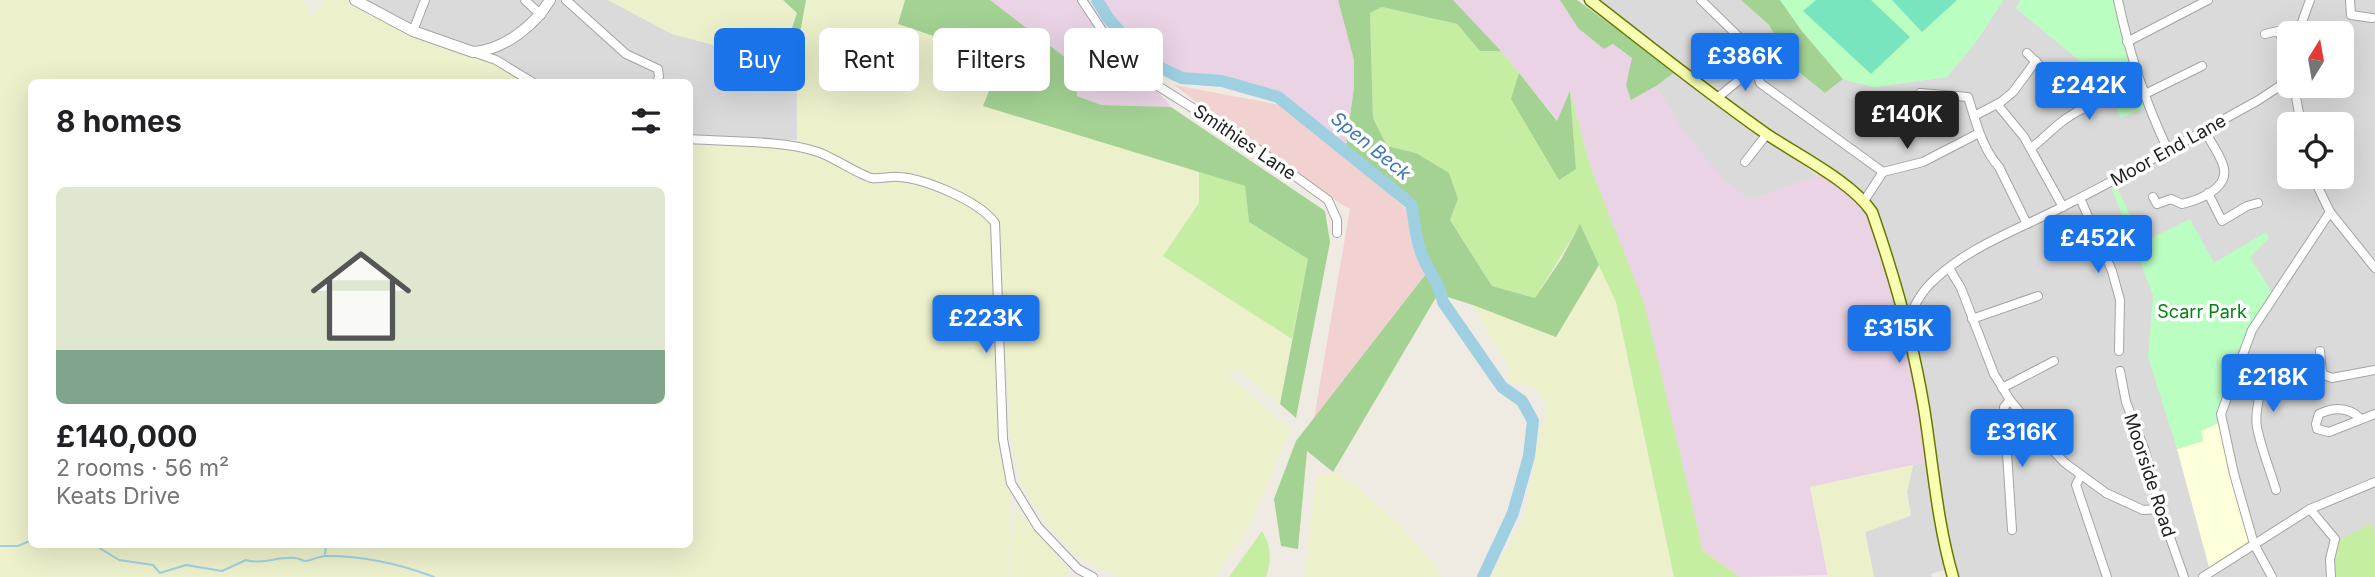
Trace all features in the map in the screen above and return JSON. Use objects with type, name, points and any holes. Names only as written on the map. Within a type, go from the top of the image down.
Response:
[{"type":"main road","points":[[1590,0],[1766,134],[1864,201],[1872,212],[1906,325],[1924,408],[1936,495],[1953,577]]},
{"type":"street","points":[[355,0],[413,31],[496,60],[527,79]]},
{"type":"street","points":[[413,31],[425,0]]},
{"type":"street","points":[[525,0],[541,15]]},
{"type":"street","points":[[474,52],[483,52],[525,30],[541,15],[550,0]]},
{"type":"street","points":[[566,0],[626,54],[658,69],[658,79]]},
{"type":"street","name":"Smithies Lane","points":[[1082,0],[1117,53],[1136,72],[1259,150],[1328,200],[1337,220],[1338,233]]},
{"type":"street","points":[[1701,0],[1742,40],[1752,55],[1760,83],[1883,173]]},
{"type":"street","points":[[2118,0],[2127,42],[2168,150]]},
{"type":"street","points":[[2127,42],[2208,0]]},
{"type":"street","points":[[2302,21],[2310,0]]},
{"type":"street","points":[[2350,0],[2351,15],[2372,18]]},
{"type":"street","points":[[2265,34],[2277,31]]},
{"type":"street","points":[[2027,54],[2045,71]]},
{"type":"street","points":[[1974,116],[1997,104],[2012,92],[2036,61]]},
{"type":"street","points":[[2031,148],[2072,114],[2090,106],[2144,92],[2202,66]]},
{"type":"street","points":[[1717,98],[1754,68]]},
{"type":"street","name":"Moor End Lane","points":[[1906,325],[1912,309],[1926,290],[1949,268],[1974,252],[2080,198],[2277,88]]},
{"type":"street","points":[[1920,93],[1968,97],[1979,133],[2027,224]]},
{"type":"street","points":[[1997,104],[2031,148],[2063,207]]},
{"type":"street","points":[[2153,197],[2157,204],[2171,199],[2182,204],[2221,184],[2225,176],[2224,166],[2204,130]]},
{"type":"street","points":[[1864,201],[1883,173],[1923,162],[1979,133]]},
{"type":"street","points":[[1745,162],[1766,134]]},
{"type":"street","points":[[693,139],[796,147],[818,152],[871,178],[898,177],[928,184],[988,214],[995,223],[1003,439],[1011,483],[1038,527],[1078,569],[1093,577]]},
{"type":"street","points":[[2319,189],[2330,212],[2375,268]]},
{"type":"street","points":[[2208,193],[2222,221],[2247,206],[2258,203]]},
{"type":"street","points":[[2080,198],[2112,271],[2120,300],[2119,352]]},
{"type":"street","points":[[2272,577],[2254,544],[2234,474],[2221,414],[2252,330],[2330,212]]},
{"type":"street","points":[[1949,268],[1961,288],[2002,388],[2040,438],[2101,490],[2137,509],[2160,509]]},
{"type":"street","points":[[1972,319],[2038,296]]},
{"type":"street","points":[[2320,351],[2322,374],[2332,378],[2375,370]]},
{"type":"street","points":[[2002,388],[2054,361]]},
{"type":"street","points":[[2237,367],[2248,372],[2258,384],[2261,397],[2256,424],[2276,490]]},
{"type":"street","name":"Moorside Road","points":[[2120,371],[2126,402],[2145,451],[2160,509],[2184,577]]},
{"type":"street","points":[[2010,400],[2004,407],[2012,530]]},
{"type":"street","points":[[2361,419],[2354,412],[2344,409],[2324,411],[2319,414],[2316,425],[2317,429],[2329,432],[2375,414]]},
{"type":"street","points":[[2081,475],[2076,485],[2107,577]]},
{"type":"street","points":[[2203,577],[2310,509],[2375,482]]},
{"type":"street","points":[[2310,509],[2335,539],[2330,559],[2331,577]]},
{"type":"shaded area","points":[[0,0],[303,0],[312,18],[324,0],[355,0],[387,18],[496,60],[530,79],[28,79],[28,548],[693,548],[693,136],[709,140],[796,147],[871,178],[927,179],[911,173],[870,172],[797,140],[797,91],[805,91],[805,28],[801,28],[806,0],[905,0],[898,24],[910,28],[819,28],[819,91],[919,91],[919,31],[933,36],[933,91],[989,91],[983,106],[1199,171],[1199,203],[1163,256],[1292,339],[1280,404],[1238,370],[1227,373],[1291,430],[1248,528],[1215,577],[1117,577],[1076,555],[1044,520],[1020,482],[1011,435],[996,215],[959,196],[995,223],[1000,359],[1011,483],[1008,577],[0,577]]},
{"type":"shaded area","points":[[355,0],[608,0],[672,34],[714,45],[714,91],[797,91],[797,140],[709,140],[693,136],[693,79],[525,79]]},
{"type":"shaded area","points":[[608,0],[783,0],[797,13],[792,28],[714,28],[714,45],[672,34]]},
{"type":"shaded area","points":[[990,0],[1089,0],[1107,28],[1064,28],[1064,82],[1050,66],[1050,28],[1015,28]]},
{"type":"shaded area","points":[[1097,0],[1338,0],[1354,60],[1354,87],[1346,146],[1324,133],[1278,97],[1222,81],[1182,78],[1163,69],[1163,28],[1117,28]]},
{"type":"shaded area","points":[[1453,0],[1560,0],[1578,28],[1604,49],[1613,44],[1633,59],[1626,85],[1632,99],[1656,86],[1681,127],[1726,183],[1750,200],[1817,176],[1820,169],[1864,201],[1906,325],[1931,461],[1810,487],[1828,575],[1740,577],[1703,551],[1645,309],[1590,166],[1570,92],[1558,121],[1501,51]]},
{"type":"shaded area","points":[[1590,0],[1741,0],[1769,25],[1791,66],[1825,93],[1843,79],[1874,87],[1947,77],[1978,39],[2003,0],[2021,0],[2016,8],[2102,79],[2118,0],[2375,0],[2375,577],[1956,577],[1872,212]]},
{"type":"shaded area","points":[[1675,72],[1818,176],[1750,200],[1726,183],[1684,133],[1656,86]]},
{"type":"shaded area","points":[[1174,85],[1281,105],[1373,179],[1408,211],[1425,275],[1314,418],[1350,209],[1296,177]]},
{"type":"shaded area","points":[[1072,91],[1157,91],[1171,107],[1101,105],[1077,96]]},
{"type":"shaded area","points":[[1599,265],[1616,302],[1674,577],[1491,577],[1524,516],[1547,406],[1536,388],[1507,382],[1509,369],[1473,305],[1556,337]]},
{"type":"shaded area","points":[[2218,423],[2249,541],[2209,567],[2177,449],[2203,441],[2201,431]]},
{"type":"shaded area","points":[[1926,462],[1944,570],[1931,574],[1932,577],[1874,577],[1865,532],[1911,515],[1907,492],[1913,465]]},
{"type":"shaded area","points":[[1913,465],[1907,492],[1910,516],[1865,532],[1874,577],[1828,577],[1810,487]]},
{"type":"shaded area","points":[[1317,474],[1340,474],[1357,487],[1399,524],[1444,577],[1304,577]]},
{"type":"shaded area","points":[[1015,506],[1069,571],[1064,577],[1009,577]]},
{"type":"green space","points":[[783,0],[806,0],[801,28],[792,28],[797,13]]},
{"type":"green space","points":[[905,0],[990,0],[1027,28],[933,28],[933,36],[919,31],[919,28],[898,24]]},
{"type":"green space","points":[[1338,0],[1453,0],[1501,51],[1480,51],[1457,24],[1382,7],[1370,13],[1373,118],[1387,146],[1416,153],[1449,173],[1458,199],[1450,220],[1492,286],[1535,298],[1562,258],[1580,224],[1599,265],[1556,337],[1438,294],[1333,472],[1307,451],[1298,549],[1281,546],[1274,499],[1296,441],[1429,270],[1416,205],[1346,146],[1354,87],[1354,60]]},
{"type":"green space","points":[[1560,0],[1577,0],[1675,72],[1631,100],[1626,85],[1632,58],[1613,44],[1604,49],[1578,28]]},
{"type":"green space","points":[[1741,0],[1780,0],[1802,31],[1843,79],[1825,93],[1791,66],[1769,25]]},
{"type":"green space","points":[[1780,0],[2003,0],[1978,39],[1947,77],[1874,87],[1843,79],[1802,31]]},
{"type":"green space","points":[[1816,0],[1871,0],[1910,37],[1871,74],[1803,11]]},
{"type":"green space","points":[[1892,0],[1957,0],[1922,32]]},
{"type":"green space","points":[[2021,0],[2118,0],[2149,106],[2121,118],[2102,79],[2016,8]]},
{"type":"green space","points":[[1382,7],[1457,24],[1480,51],[1501,51],[1519,73],[1512,99],[1576,169],[1570,91],[1590,166],[1645,306],[1703,551],[1740,577],[1674,577],[1616,302],[1580,225],[1535,298],[1492,286],[1450,220],[1458,199],[1416,153],[1387,146],[1373,118],[1370,13]]},
{"type":"green space","points":[[1050,46],[1064,57],[1064,91],[1077,91],[1077,96],[1101,105],[1171,107],[1325,211],[1330,242],[1296,418],[1280,404],[1308,259],[1249,222],[1245,186],[983,106],[989,91],[1050,91]]},
{"type":"green space","points":[[1519,73],[1557,121],[1570,91],[1576,169],[1559,180],[1511,99]]},
{"type":"green space","points":[[1199,171],[1245,186],[1249,222],[1308,259],[1292,339],[1163,256],[1199,203]]},
{"type":"green space","name":"Scarr Park","points":[[2113,179],[2143,242],[2190,219],[2214,263],[2266,232],[2269,238],[2250,257],[2273,294],[2238,350],[2216,416],[2218,423],[2201,431],[2203,441],[2177,449],[2148,357],[2153,295],[2109,182]]},
{"type":"green space","points":[[2372,523],[2375,534],[2375,577],[2333,577],[2336,542]]},
{"type":"green space","points":[[1262,531],[1270,553],[1266,577],[1229,577]]},
{"type":"waterway","name":"Spen Beck","points":[[1097,0],[1108,18],[1144,60],[1182,78],[1222,81],[1278,97],[1411,204],[1420,249],[1443,302],[1502,387],[1522,401],[1533,421],[1529,456],[1513,513],[1483,577]]},
{"type":"waterway","points":[[0,546],[18,546],[28,542]]},
{"type":"waterway","points":[[100,548],[119,560],[153,565],[160,573],[186,565],[222,571],[246,560],[258,562],[296,558],[306,561],[327,556],[382,562],[434,577]]},
{"type":"waterway","points":[[325,554],[326,548]]}]
